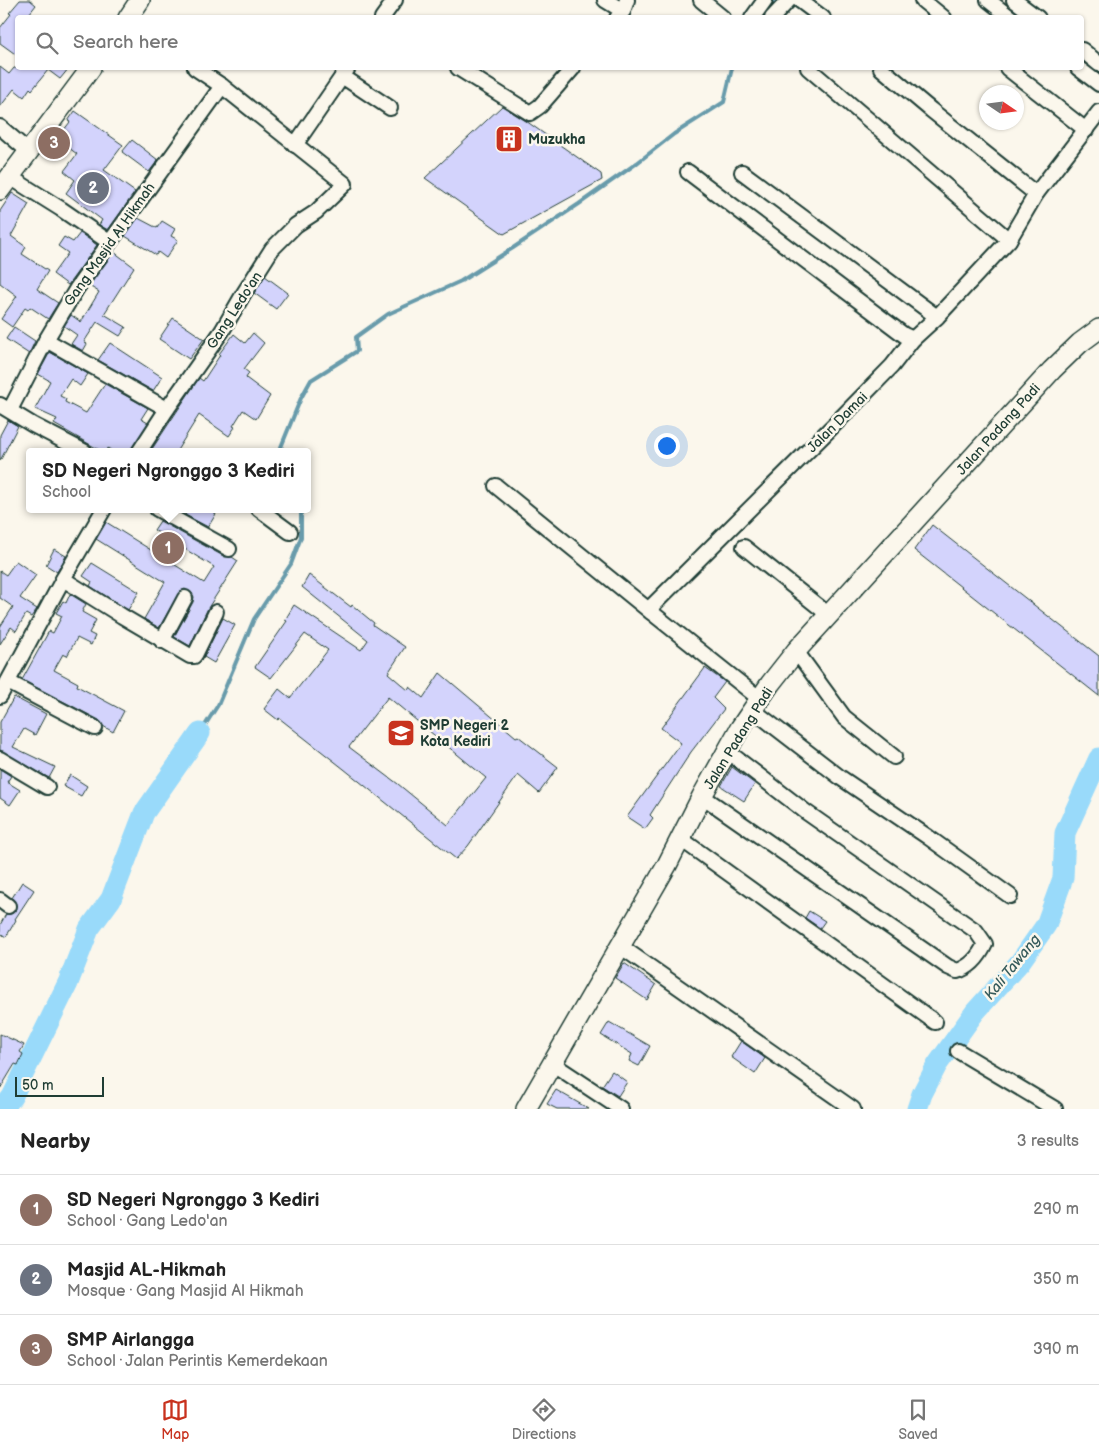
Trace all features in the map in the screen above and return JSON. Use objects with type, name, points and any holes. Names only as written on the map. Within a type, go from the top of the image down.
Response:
[{"type":"main road","points":[[130,15],[140,0]]},
{"type":"main road","points":[[5,184],[89,70]]},
{"type":"main road","name":"Jalan Padang Padi","points":[[526,1109],[667,865],[702,796],[756,704],[796,652],[1052,370],[1080,343],[1099,329]]},
{"type":"street","points":[[384,15],[395,0]]},
{"type":"street","points":[[605,0],[622,9]]},
{"type":"street","points":[[701,0],[719,15]]},
{"type":"street","points":[[754,15],[765,0]]},
{"type":"street","points":[[775,15],[789,0]]},
{"type":"street","points":[[799,0],[819,15]]},
{"type":"street","points":[[922,0],[940,15]]},
{"type":"street","points":[[988,0],[1007,15]]},
{"type":"street","points":[[1014,0],[1034,15]]},
{"type":"street","points":[[1084,52],[1099,64]]},
{"type":"street","points":[[199,70],[222,86],[295,146],[345,72],[390,108]]},
{"type":"street","points":[[461,70],[530,113],[540,106],[571,70]]},
{"type":"street","points":[[810,70],[1008,240]]},
{"type":"street","points":[[883,70],[1036,194]]},
{"type":"street","points":[[1010,70],[1086,130]]},
{"type":"street","points":[[1081,70],[1099,84]]},
{"type":"street","name":"Gang Masjid Al Hikmah","points":[[5,407],[77,288],[222,86]]},
{"type":"street","name":"Jalan Damai","points":[[651,612],[651,607],[654,603],[857,402],[892,366],[913,339],[937,317],[1008,240],[1036,194],[1099,112]]},
{"type":"street","points":[[0,127],[28,151]]},
{"type":"street","name":"Gang Ledo'an","points":[[145,448],[167,409],[222,331],[272,249],[296,225],[316,212],[345,184],[295,146]]},
{"type":"street","points":[[688,172],[913,339]]},
{"type":"street","points":[[742,172],[937,317]]},
{"type":"street","points":[[5,184],[61,209],[109,242]]},
{"type":"street","points":[[46,340],[167,409]]},
{"type":"street","points":[[5,407],[78,448]]},
{"type":"street","points":[[496,486],[651,612],[841,778],[1010,896]]},
{"type":"street","points":[[0,696],[63,579],[102,513]]},
{"type":"street","points":[[164,513],[229,549]]},
{"type":"street","points":[[264,513],[290,532]]},
{"type":"street","points":[[744,547],[829,615]]},
{"type":"street","points":[[63,579],[187,655],[194,656],[216,612]]},
{"type":"street","points":[[162,640],[185,598]]},
{"type":"street","points":[[796,652],[844,717],[894,756]]},
{"type":"street","points":[[8,682],[95,728]]},
{"type":"street","points":[[702,796],[948,967],[957,971],[968,967],[982,952],[985,944],[976,931],[806,812],[727,751]]},
{"type":"street","points":[[0,759],[47,787]]},
{"type":"street","points":[[681,839],[935,1022]]},
{"type":"street","points":[[620,946],[852,1109]]},
{"type":"street","points":[[958,1051],[1055,1109]]},
{"type":"street","points":[[553,1064],[621,1109]]},
{"type":"building","points":[[20,0],[30,0],[36,5],[28,15],[15,15],[15,54],[0,43],[0,28],[11,14],[9,13]]},
{"type":"building","points":[[0,67],[9,74],[14,68],[15,70],[48,70],[24,97],[14,89],[0,107]]},
{"type":"building","points":[[48,70],[67,70],[60,79]]},
{"type":"building","name":"Muzukha","points":[[502,106],[601,174],[602,180],[504,234],[425,178]]},
{"type":"building","points":[[75,111],[123,145],[104,170],[135,192],[108,230],[99,225],[102,220],[66,193],[75,180],[64,171],[77,154],[57,139],[70,122],[68,121]]},
{"type":"building","points":[[132,140],[158,160],[149,172],[122,152]]},
{"type":"building","points":[[12,193],[29,204],[11,236],[26,247],[22,254],[48,271],[37,289],[58,303],[48,319],[30,307],[28,310],[25,308],[12,327],[1,319],[17,296],[0,283],[0,211]]},
{"type":"building","points":[[138,218],[157,228],[162,221],[175,229],[171,236],[178,240],[166,258],[158,252],[156,255],[125,236]]},
{"type":"building","points":[[80,233],[97,245],[68,285],[53,274],[68,253],[58,246],[64,237],[73,242]]},
{"type":"building","points":[[114,252],[134,267],[104,314],[126,327],[120,336],[97,322],[84,342],[87,344],[83,351],[71,344],[77,335],[64,326],[71,315],[81,322],[99,292],[89,286]]},
{"type":"building","points":[[265,276],[288,293],[276,309],[254,293]]},
{"type":"building","points":[[173,318],[204,339],[189,359],[159,339]]},
{"type":"building","points":[[14,327],[35,341],[29,354],[6,339]]},
{"type":"building","points":[[253,333],[264,343],[244,369],[249,373],[246,378],[270,396],[256,419],[243,410],[229,436],[199,415],[178,448],[153,448],[199,378],[203,381],[219,354],[234,334],[245,343]]},
{"type":"building","points":[[110,343],[162,377],[153,391],[98,360]]},
{"type":"building","points":[[50,352],[88,374],[80,386],[71,379],[60,396],[66,399],[65,402],[86,413],[105,384],[148,408],[141,419],[148,423],[132,448],[96,448],[54,424],[57,419],[35,409],[50,381],[38,374]]},
{"type":"building","points":[[8,420],[18,426],[0,461],[0,435]]},
{"type":"building","points":[[186,513],[216,514],[208,527],[185,515]]},
{"type":"building","points":[[160,521],[225,557],[232,557],[238,561],[208,608],[190,646],[174,637],[193,602],[194,597],[192,593],[185,589],[180,591],[159,628],[144,619],[165,582],[96,539],[106,522],[204,583],[214,567],[154,530]]},
{"type":"building","points":[[932,525],[1099,656],[1099,696],[914,550]]},
{"type":"building","points":[[54,549],[66,556],[57,572],[46,565]]},
{"type":"building","points":[[16,561],[36,575],[20,598],[37,609],[31,617],[26,614],[16,631],[11,627],[0,644],[0,627],[13,607],[0,598],[0,571],[6,575]]},
{"type":"building","points":[[92,563],[139,592],[128,610],[90,586],[92,582],[83,576]]},
{"type":"building","points":[[309,575],[351,607],[352,605],[374,623],[373,625],[405,647],[388,673],[408,690],[410,687],[423,698],[440,673],[516,737],[518,736],[558,767],[539,793],[518,775],[468,846],[456,859],[279,718],[278,720],[264,709],[279,689],[290,698],[328,650],[305,634],[271,678],[255,667],[287,621],[285,620],[294,605],[361,650],[368,640],[302,587]],"holes":[[[388,697],[486,778],[448,825],[349,747]]]},
{"type":"building","points":[[70,594],[86,604],[82,612],[96,620],[89,633],[95,636],[91,645],[77,638],[67,656],[63,654],[54,670],[78,683],[77,686],[124,711],[113,732],[103,726],[99,720],[22,680],[49,631],[53,633],[62,616],[56,613],[63,601],[66,603]]},
{"type":"building","points":[[223,618],[235,625],[214,663],[204,657]]},
{"type":"building","points":[[705,668],[725,682],[713,698],[724,709],[691,752],[650,815],[653,818],[645,829],[627,817],[681,743],[661,728]]},
{"type":"building","points":[[14,697],[46,714],[35,735],[24,729],[13,747],[55,767],[49,778],[0,750],[0,722]]},
{"type":"building","points":[[732,767],[755,784],[744,801],[721,786]]},
{"type":"building","points":[[0,769],[11,776],[7,782],[20,790],[10,805],[0,798]]},
{"type":"building","points":[[70,775],[87,786],[81,796],[63,786]]},
{"type":"building","points":[[22,882],[34,890],[6,937],[0,933],[0,925],[6,914],[11,914],[15,911],[16,903],[12,898]]},
{"type":"building","points":[[809,911],[825,921],[820,928],[805,918]]},
{"type":"building","points":[[624,963],[656,985],[647,1000],[615,978]]},
{"type":"building","points":[[609,1022],[650,1046],[639,1066],[629,1061],[632,1054],[601,1035]]},
{"type":"building","points":[[0,1034],[24,1045],[20,1052],[23,1054],[18,1065],[15,1064],[0,1089]]},
{"type":"building","points":[[741,1041],[765,1058],[755,1074],[731,1057]]},
{"type":"building","points":[[612,1071],[627,1082],[618,1096],[602,1086]]},
{"type":"building","points":[[556,1090],[589,1109],[557,1109],[547,1104]]},
{"type":"waterway","points":[[768,6],[777,0]]},
{"type":"waterway","points":[[281,448],[301,398],[311,380],[357,351],[356,337],[388,314],[461,281],[513,248],[637,163],[674,134],[724,102],[732,70]]},
{"type":"waterway","points":[[200,733],[218,705],[254,619],[291,564],[301,537],[301,513]]},
{"type":"waterway","points":[[2,1109],[12,1097],[68,983],[89,929],[111,899],[144,813],[200,733]]},
{"type":"waterway","name":"Kali Tawang","points":[[917,1109],[922,1094],[937,1065],[975,1012],[1020,962],[1046,925],[1063,878],[1065,833],[1099,758]]},
{"type":"place","name":"Muzukha","points":[[509,139]]},
{"type":"place","name":"SMP Airlangga","points":[[54,143]]},
{"type":"place","name":"Masjid AL-Hikmah","points":[[93,188]]},
{"type":"place","name":"SD Negeri Ngronggo 3 Kediri","points":[[168,548]]},
{"type":"place","name":"SMP Negeri 2 Kota Kediri","points":[[401,733]]}]
